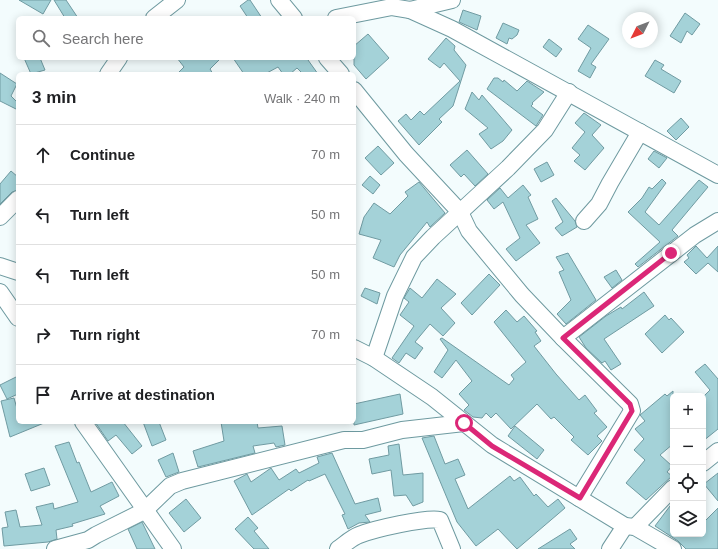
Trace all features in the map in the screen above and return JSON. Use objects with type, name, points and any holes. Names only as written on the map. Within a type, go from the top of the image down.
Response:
[{"type":"street","points":[[157,16],[177,0]]},
{"type":"street","points":[[279,0],[292,16]]},
{"type":"street","points":[[410,10],[452,0]]},
{"type":"street","points":[[346,16],[392,7],[410,10],[452,29],[718,175]]},
{"type":"street","points":[[109,72],[118,60]]},
{"type":"street","points":[[329,60],[338,72]]},
{"type":"street","points":[[356,92],[406,154],[460,212],[469,231],[522,295],[630,404],[632,411],[580,498]]},
{"type":"street","points":[[374,358],[396,296],[414,257],[508,168],[545,130],[569,92]]},
{"type":"street","points":[[584,221],[599,204],[640,132]]},
{"type":"street","points":[[0,216],[16,201]]},
{"type":"street","points":[[563,338],[677,248],[718,222]]},
{"type":"street","points":[[0,266],[16,271]]},
{"type":"street","points":[[0,292],[16,315]]},
{"type":"street","points":[[356,349],[374,358],[432,398],[492,446],[630,527],[673,549]]},
{"type":"street","points":[[55,549],[88,540],[144,511],[170,486],[182,481],[344,440],[363,440],[402,430],[464,423]]},
{"type":"street","points":[[84,424],[144,511],[173,549]]},
{"type":"street","points":[[706,461],[718,451]]},
{"type":"street","points":[[610,549],[630,527],[670,491]]},
{"type":"street","points":[[338,549],[358,535],[418,521],[435,519],[440,520],[444,524],[452,549]]},
{"type":"building","points":[[19,0],[51,0],[43,14]]},
{"type":"building","points":[[54,0],[66,0],[77,16],[64,16]]},
{"type":"building","points":[[250,0],[261,16],[247,16],[240,6]]},
{"type":"building","points":[[463,10],[481,16],[477,30],[459,22]]},
{"type":"building","points":[[685,13],[700,24],[692,35],[687,31],[681,43],[670,36]]},
{"type":"building","points":[[503,23],[519,30],[517,35],[512,39],[509,38],[507,44],[496,38]]},
{"type":"building","points":[[588,25],[609,39],[591,64],[596,67],[590,78],[578,71],[591,48],[578,39]]},
{"type":"building","points":[[368,34],[389,58],[366,79],[354,65],[354,60],[356,60],[356,44]]},
{"type":"building","points":[[446,38],[455,46],[454,50],[466,65],[453,106],[439,119],[442,122],[419,145],[398,121],[406,114],[411,120],[420,111],[424,115],[460,81],[444,63],[440,68],[428,59]]},
{"type":"building","points":[[549,39],[562,49],[556,57],[543,47]]},
{"type":"building","points":[[25,60],[41,60],[45,70],[30,72]]},
{"type":"building","points":[[179,60],[219,60],[210,69],[212,72],[179,72],[184,67]]},
{"type":"building","points":[[234,60],[308,60],[317,72],[301,72],[297,68],[292,72],[282,72],[278,67],[269,72],[243,72]]},
{"type":"building","points":[[655,60],[664,65],[661,69],[681,81],[674,93],[645,76]]},
{"type":"building","points":[[0,73],[16,83],[11,96],[16,101],[16,109],[0,101]]},
{"type":"building","points":[[494,78],[498,78],[503,82],[504,80],[517,91],[527,81],[544,92],[532,103],[533,104],[531,106],[543,115],[536,126],[487,89]]},
{"type":"building","points":[[472,92],[479,100],[482,95],[512,130],[503,141],[491,149],[479,134],[488,128],[465,109]]},
{"type":"building","points":[[584,113],[601,125],[592,135],[604,148],[585,170],[574,161],[580,155],[572,148],[585,132],[575,123]]},
{"type":"building","points":[[681,118],[689,127],[676,140],[667,131]]},
{"type":"building","points":[[378,146],[394,163],[381,175],[365,158]]},
{"type":"building","points":[[467,150],[488,174],[475,186],[464,174],[461,177],[450,165]]},
{"type":"building","points":[[654,151],[667,158],[659,168],[648,159]]},
{"type":"building","points":[[547,162],[554,175],[541,182],[534,169]]},
{"type":"building","points":[[11,171],[16,175],[16,191],[12,192],[0,204],[0,184]]},
{"type":"building","points":[[370,176],[380,185],[373,194],[362,185]]},
{"type":"building","points":[[662,179],[666,183],[645,212],[659,225],[699,180],[708,187],[672,230],[678,236],[638,267],[635,264],[660,242],[628,212],[642,198],[649,187],[652,189]]},
{"type":"building","points":[[419,182],[445,213],[430,227],[427,222],[400,255],[394,267],[373,258],[381,240],[359,234],[364,217],[374,203],[390,214],[408,196],[405,192]]},
{"type":"building","points":[[523,185],[531,195],[528,197],[538,219],[526,225],[540,243],[516,261],[506,249],[520,238],[503,202],[494,209],[487,200],[500,188],[508,198]]},
{"type":"building","points":[[556,198],[575,221],[577,227],[562,236],[555,228],[563,222],[552,201]]},
{"type":"building","points":[[696,246],[707,258],[718,246],[718,272],[708,263],[696,274],[684,262],[689,258],[687,255]]},
{"type":"building","points":[[568,253],[596,300],[566,324],[557,314],[571,300],[559,272],[564,270],[556,257]]},
{"type":"building","points":[[616,270],[622,280],[612,288],[604,277]]},
{"type":"building","points":[[489,274],[500,285],[472,315],[461,303]]},
{"type":"building","points":[[437,279],[456,294],[441,308],[455,323],[443,336],[430,324],[415,342],[423,348],[415,359],[406,353],[399,363],[392,358],[414,326],[400,315],[409,302],[404,298],[410,288],[422,298]]},
{"type":"building","points":[[365,288],[380,293],[377,304],[361,296]]},
{"type":"building","points":[[644,292],[654,306],[604,339],[621,364],[611,370],[605,361],[602,363],[586,348],[579,337],[606,316],[621,307],[622,309]]},
{"type":"building","points":[[506,310],[517,322],[524,316],[537,331],[535,332],[541,341],[534,346],[579,400],[585,395],[597,411],[594,413],[607,427],[597,436],[602,441],[588,455],[571,440],[574,437],[554,417],[551,419],[537,404],[511,429],[496,413],[491,418],[486,413],[482,418],[473,417],[464,410],[469,405],[459,394],[472,381],[456,360],[442,378],[434,372],[448,350],[440,339],[442,338],[509,385],[514,379],[511,375],[526,362],[494,322]]},
{"type":"building","points":[[665,315],[669,320],[671,318],[684,332],[662,353],[645,334]]},
{"type":"building","points":[[705,364],[718,379],[718,429],[706,439],[706,394],[710,390],[695,372]]},
{"type":"building","points":[[16,377],[16,395],[7,399],[0,385]]},
{"type":"building","points":[[400,394],[403,414],[354,425],[356,424],[356,404]]},
{"type":"building","points":[[665,394],[667,396],[670,394],[670,447],[660,455],[670,464],[670,468],[667,472],[670,474],[670,478],[646,500],[626,483],[645,460],[634,450],[644,439],[635,429],[645,421],[640,415]]},
{"type":"building","points":[[14,398],[16,405],[16,424],[42,424],[10,437],[1,401]]},
{"type":"building","points":[[96,424],[125,424],[142,446],[132,454],[116,435],[108,441]]},
{"type":"building","points":[[144,424],[160,424],[166,440],[152,446]]},
{"type":"building","points":[[221,424],[257,424],[258,428],[282,426],[285,445],[276,447],[274,443],[253,446],[255,453],[198,467],[193,451],[224,441]]},
{"type":"building","points":[[515,426],[544,450],[537,459],[508,436]]},
{"type":"building","points":[[434,436],[445,464],[458,459],[465,475],[455,479],[468,509],[510,476],[514,481],[520,477],[534,496],[536,494],[548,507],[558,499],[565,508],[517,549],[498,529],[476,546],[457,522],[422,438]]},
{"type":"building","points":[[69,442],[91,492],[112,482],[119,496],[100,506],[105,514],[72,524],[73,526],[56,530],[57,539],[48,542],[4,546],[2,528],[8,527],[5,512],[16,510],[20,527],[42,525],[36,507],[53,503],[54,509],[78,502],[55,446]]},
{"type":"building","points":[[399,444],[403,475],[423,473],[423,502],[413,506],[406,495],[394,496],[391,470],[372,474],[369,459],[389,455],[388,446]]},
{"type":"building","points":[[173,453],[179,472],[166,477],[158,460]]},
{"type":"building","points":[[332,453],[355,504],[378,498],[381,511],[365,515],[370,522],[359,523],[348,529],[342,515],[345,514],[325,474],[309,481],[308,480],[291,491],[289,489],[252,515],[234,481],[247,474],[251,482],[271,468],[279,480],[296,469],[299,473],[319,463],[317,457]]},
{"type":"building","points":[[44,468],[50,485],[31,491],[25,474]]},
{"type":"building","points":[[718,473],[718,501],[706,486],[706,482]]},
{"type":"building","points":[[186,499],[201,518],[184,532],[169,513]]},
{"type":"building","points":[[670,506],[670,536],[655,526]]},
{"type":"building","points":[[718,508],[718,549],[686,549],[672,537],[706,537],[706,520]]},
{"type":"building","points":[[248,517],[258,528],[254,531],[269,549],[254,549],[235,529]]},
{"type":"building","points":[[142,522],[155,549],[137,549],[128,529]]},
{"type":"building","points":[[570,529],[577,539],[570,544],[575,549],[538,549]]},
{"type":"route","points":[[464,423],[492,446],[580,498],[632,411],[630,404],[563,338],[671,253]]}]
